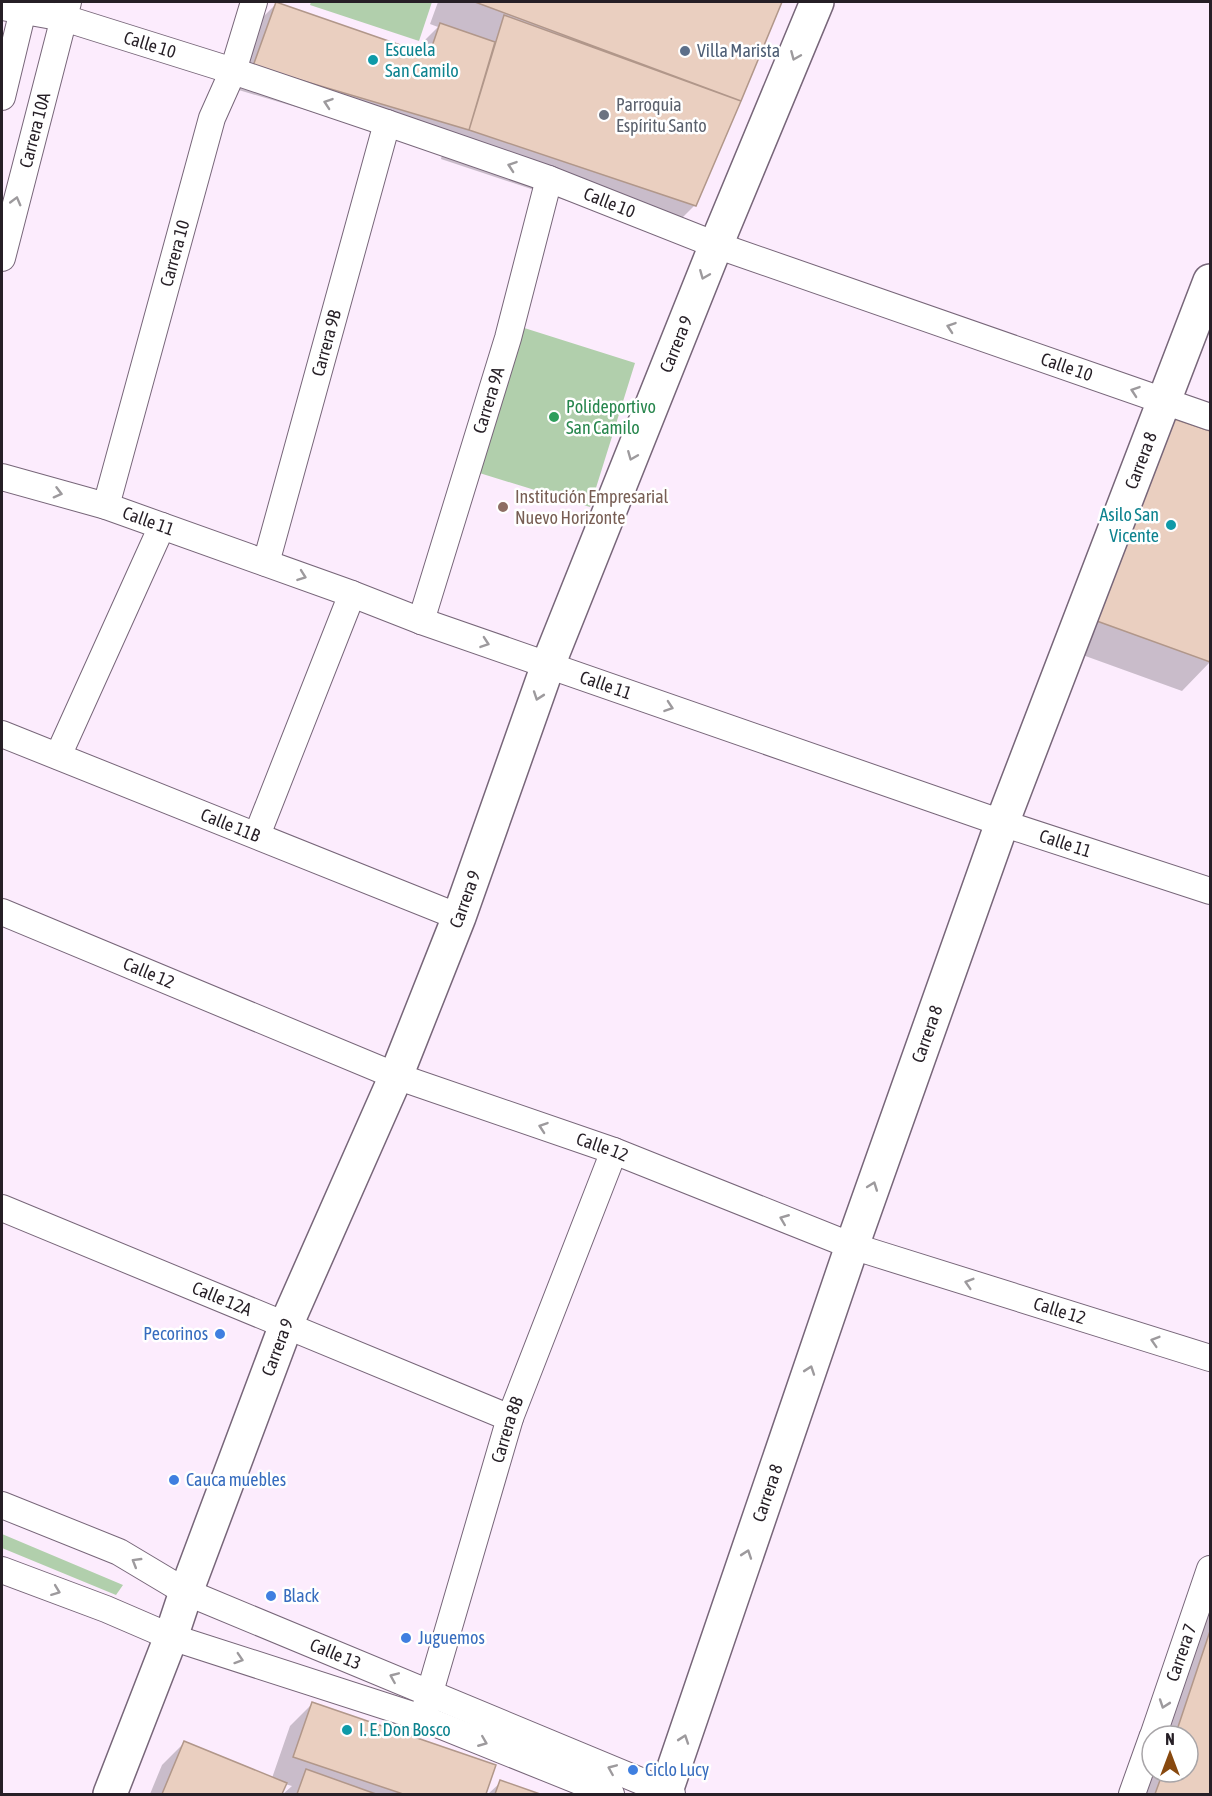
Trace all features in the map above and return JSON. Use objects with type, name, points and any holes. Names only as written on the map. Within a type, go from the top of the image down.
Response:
[{"type":"main road","name":"Carrera 9","points":[[110,1794],[171,1637],[286,1325],[396,1076],[459,917],[548,665],[716,245],[817,2]]},
{"type":"main road","name":"Carrera 8","points":[[668,1793],[852,1246],[1002,823],[1210,281]]},
{"type":"street","name":"Carrera 10","points":[[106,506],[212,118],[233,71],[254,2]]},
{"type":"street","name":"Calle 10","points":[[16,7],[66,10],[233,71],[549,179],[716,245],[1210,417]]},
{"type":"street","points":[[2,97],[16,7]]},
{"type":"street","name":"Carrera 10A","points":[[2,258],[66,10]]},
{"type":"street","name":"Carrera 9B","points":[[266,563],[387,123]]},
{"type":"street","name":"Carrera 9A","points":[[421,621],[508,338],[549,179]]},
{"type":"street","name":"Calle 11","points":[[2,477],[106,506],[421,621],[1002,823],[1210,891]]},
{"type":"street","points":[[58,756],[162,526]]},
{"type":"street","points":[[257,836],[352,594]]},
{"type":"street","name":"Calle 11B","points":[[2,734],[459,917]]},
{"type":"street","name":"Calle 12","points":[[2,912],[396,1076],[614,1151],[852,1246],[1210,1358]]},
{"type":"street","name":"Carrera 8B","points":[[422,1718],[510,1418],[614,1151]]},
{"type":"street","name":"Calle 12A","points":[[2,1208],[510,1418]]},
{"type":"street","name":"Calle 13","points":[[2,1505],[119,1552],[186,1592],[668,1793]]},
{"type":"street","name":"Carrera 7","points":[[1156,1724],[1210,1569]]},
{"type":"street","name":"Calle 13","points":[[2,1570],[171,1637],[422,1718],[611,1794]]},
{"type":"street","name":"Carrera 7","points":[[1132,1794],[1140,1771]]},
{"type":"green space","points":[[311,2],[432,2],[419,41],[310,5]]},
{"type":"green space","name":"Polideportivo San Camilo","points":[[518,326],[635,363],[590,507],[473,471]]},
{"type":"green space","points":[[2,1534],[123,1585],[116,1595],[2,1548]]},
{"type":"building","name":"Escuela San Camilo","points":[[276,2],[429,55],[440,23],[495,42],[469,130],[253,66]]},
{"type":"building","name":"Villa Marista","points":[[475,2],[782,2],[741,101]]},
{"type":"building","name":"Parroquia Espíritu Santo","points":[[504,15],[741,101],[696,206],[469,130]]},
{"type":"building","name":"Asilo San Vicente","points":[[1174,419],[1210,431],[1210,662],[1094,620]]},
{"type":"building","points":[[1210,1631],[1210,1794],[1155,1794],[1159,1784],[1200,1784],[1200,1724],[1179,1724]]},
{"type":"building","name":"I. E. Don Bosco","points":[[312,1702],[496,1765],[486,1794],[403,1794],[293,1757]]},
{"type":"building","points":[[184,1741],[287,1783],[282,1794],[162,1794]]},
{"type":"building","points":[[306,1769],[376,1794],[297,1794]]},
{"type":"building","points":[[500,1780],[540,1794],[495,1794]]},
{"type":"place","name":"Villa Marista","points":[[685,51]]},
{"type":"place","name":"Escuela San Camilo","points":[[373,60]]},
{"type":"place","name":"Parroquia Espíritu Santo","points":[[604,115]]},
{"type":"place","name":"Polideportivo San Camilo","points":[[554,417]]},
{"type":"place","name":"Institución Empresarial Nuevo Horizonte","points":[[503,507]]},
{"type":"place","name":"Asilo San Vicente","points":[[1171,525]]},
{"type":"place","name":"Pecorinos","points":[[220,1334]]},
{"type":"place","name":"Cauca muebles","points":[[174,1480]]},
{"type":"place","name":"Black","points":[[271,1596]]},
{"type":"place","name":"Juguemos","points":[[406,1638]]},
{"type":"place","name":"I. E. Don Bosco","points":[[347,1730]]},
{"type":"place","name":"Ciclo Lucy","points":[[633,1770]]}]
